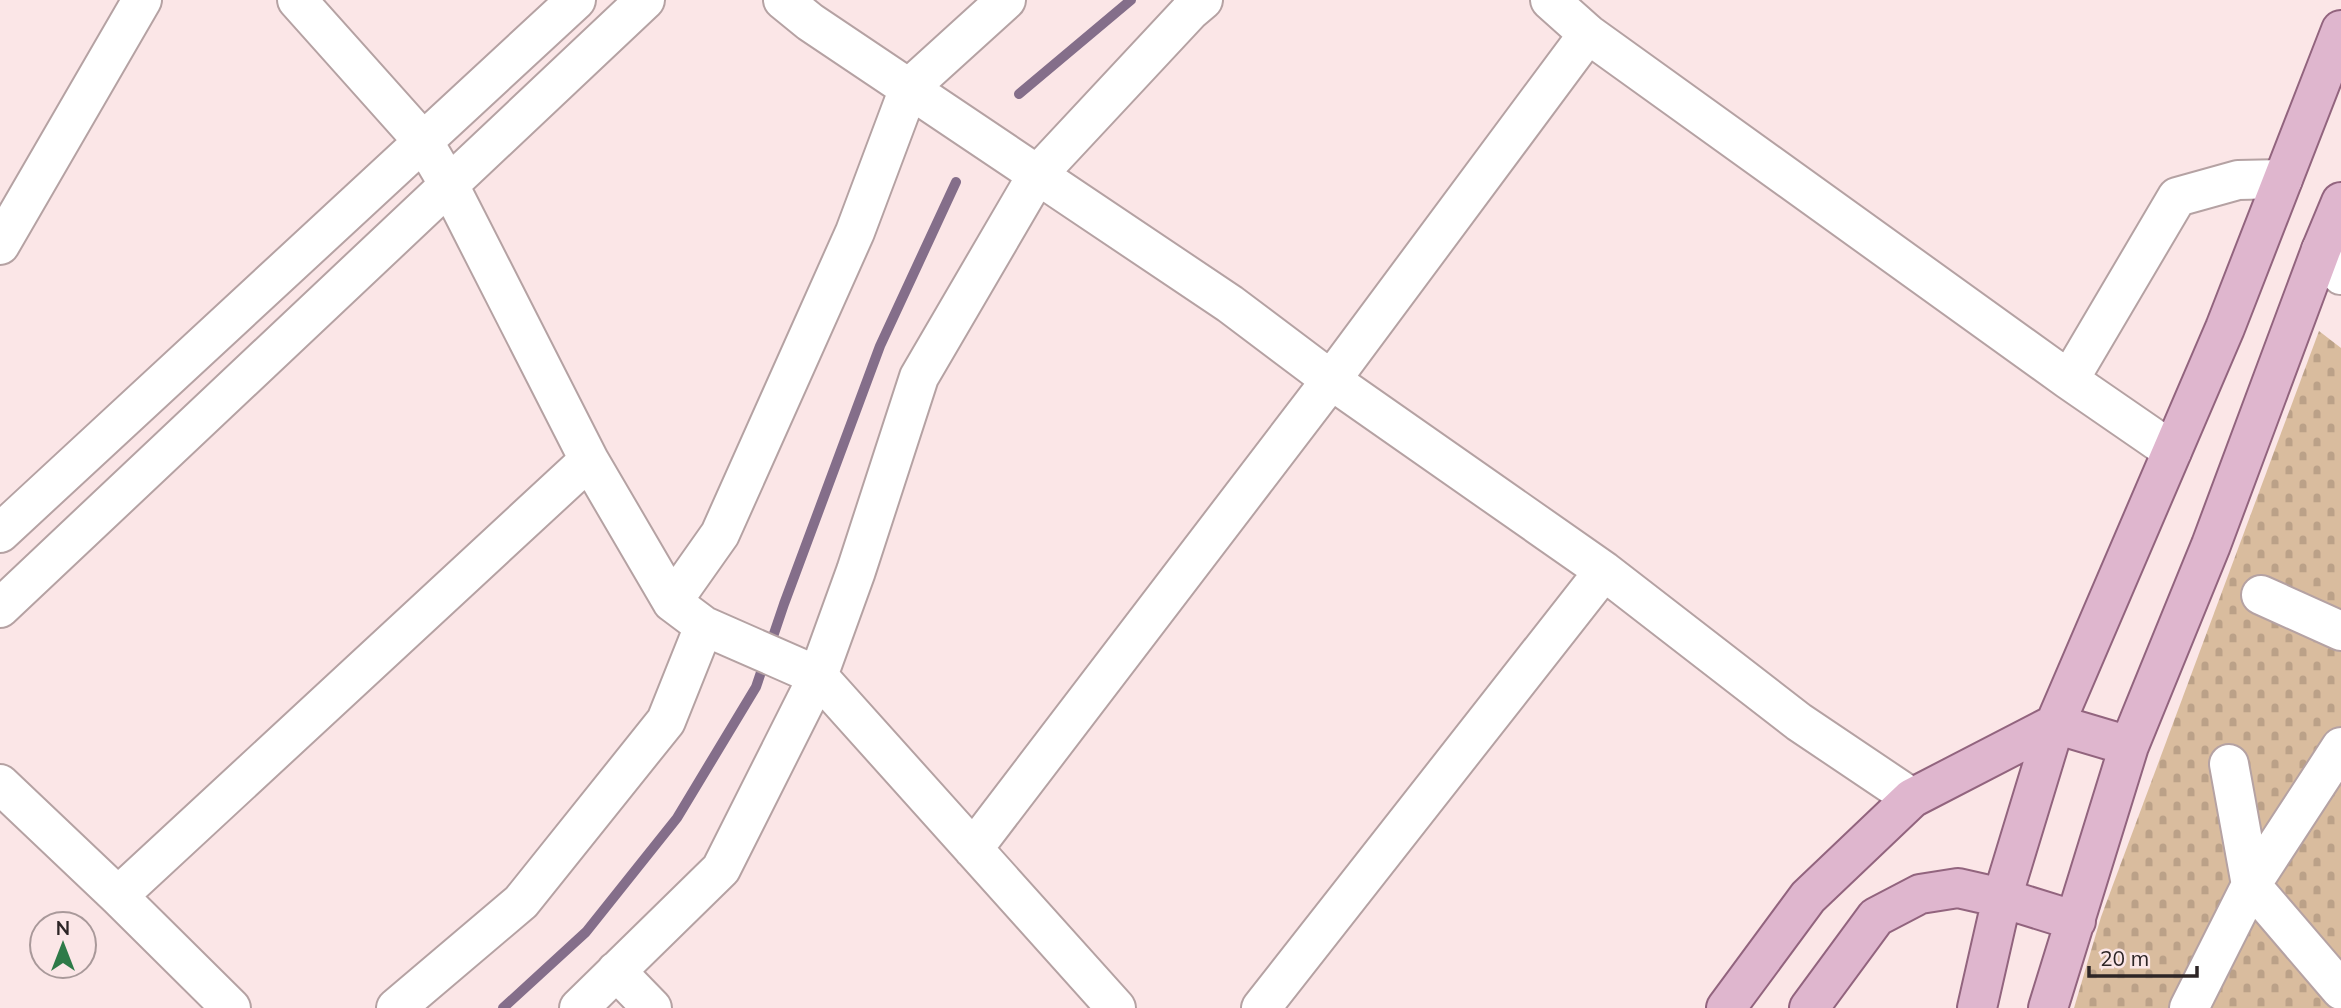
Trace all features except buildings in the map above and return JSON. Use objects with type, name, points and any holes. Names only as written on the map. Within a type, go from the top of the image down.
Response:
[{"type":"main road","points":[[1977,1008],[2002,898],[2055,724],[2225,328],[2341,30]]},
{"type":"main road","points":[[2048,1008],[2129,746],[2331,262],[2341,202]]},
{"type":"main road","points":[[1726,1008],[1808,897],[1912,799],[2055,724],[2129,746]]},
{"type":"main road","points":[[1809,1008],[1877,917],[1920,894],[1958,888],[2002,898],[2076,921]]},
{"type":"street","points":[[0,245],[142,0]]},
{"type":"street","points":[[297,0],[423,141],[449,185],[589,460],[672,602],[704,626],[818,676],[1116,1008]]},
{"type":"street","points":[[0,533],[576,0]]},
{"type":"street","points":[[0,608],[645,0]]},
{"type":"street","points":[[783,0],[810,22],[1230,304],[1331,380],[1604,571],[1798,722],[1912,799]]},
{"type":"street","points":[[672,602],[720,534],[855,232],[909,88],[1006,0]]},
{"type":"street","points":[[579,1008],[721,869],[818,676],[856,571],[919,377],[1037,175],[1203,0]]},
{"type":"street","points":[[1550,0],[1588,34],[2172,451]]},
{"type":"street","points":[[973,849],[1331,380],[1588,34]]},
{"type":"street","points":[[2069,380],[2176,197],[2238,180],[2283,179]]},
{"type":"street","points":[[118,896],[589,460]]},
{"type":"street","points":[[1261,1008],[1604,571]]},
{"type":"street","points":[[2261,595],[2341,631]]},
{"type":"street","points":[[396,1008],[521,902],[666,720],[704,626]]},
{"type":"street","points":[[2189,1008],[2251,885],[2341,747]]},
{"type":"street","points":[[2230,764],[2251,885],[2341,990]]},
{"type":"street","points":[[0,783],[230,1008]]},
{"type":"street","points":[[616,971],[652,1008]]},
{"type":"green space","points":[[2319,331],[2341,348],[2341,1008],[2074,1008],[2101,917]]},
{"type":"waterway","points":[[1019,94],[1131,0]]},
{"type":"waterway","points":[[503,1008],[586,932],[677,818],[756,687],[880,346],[956,182]]}]
